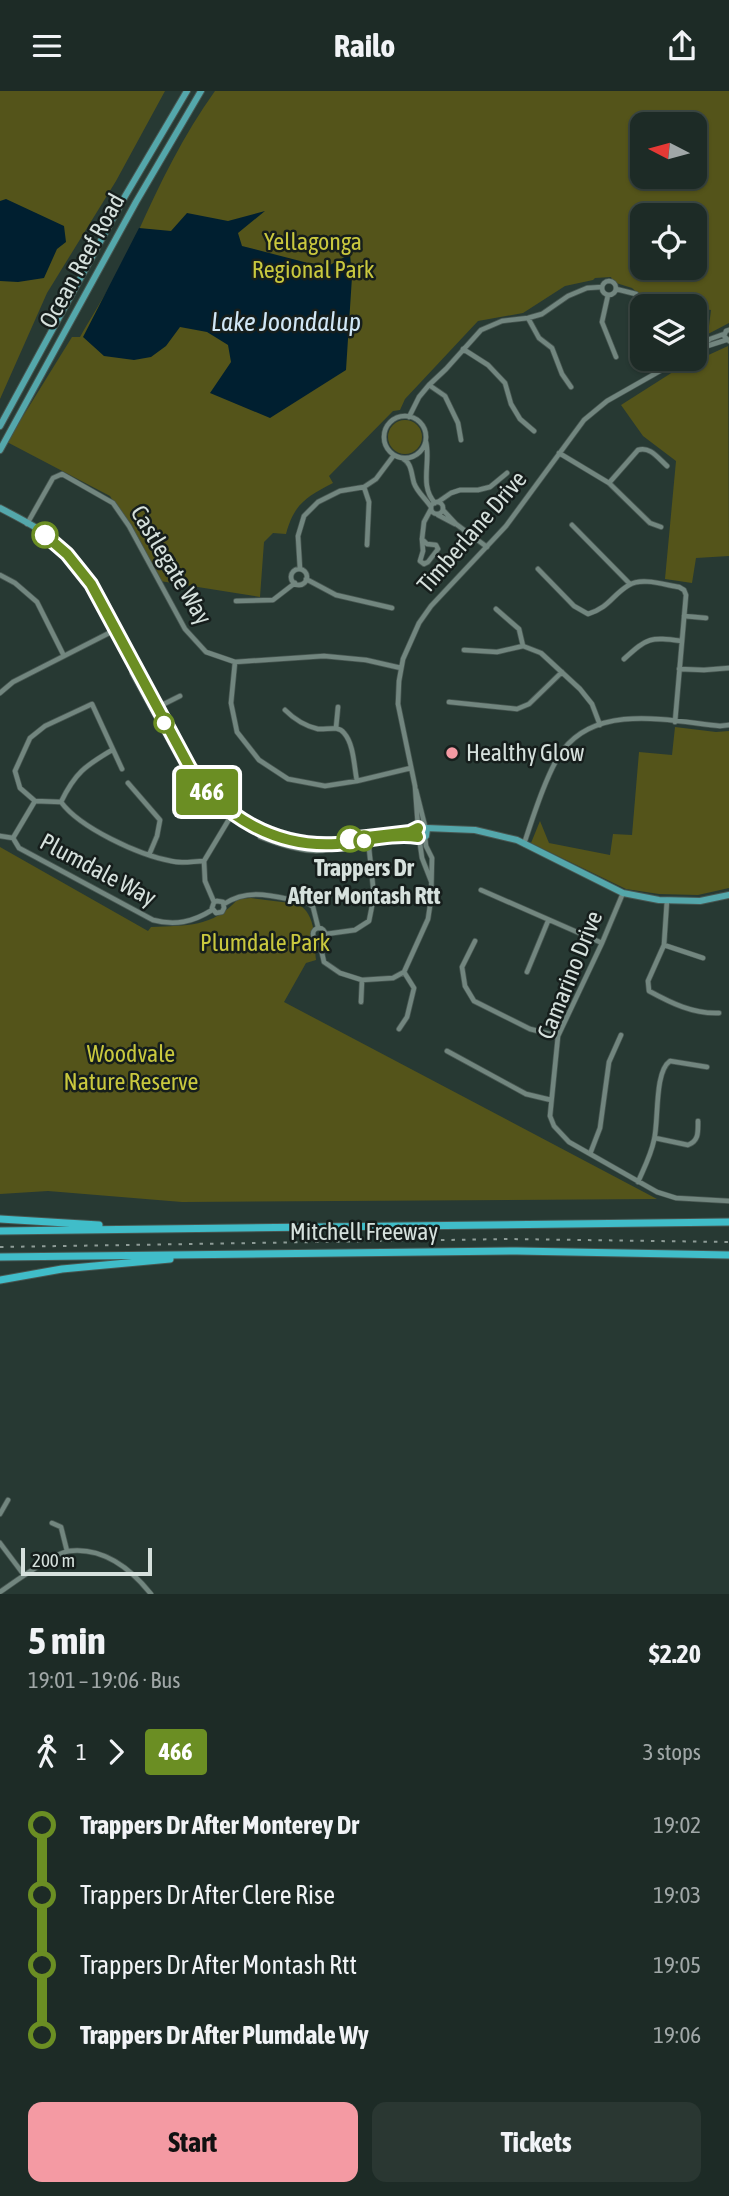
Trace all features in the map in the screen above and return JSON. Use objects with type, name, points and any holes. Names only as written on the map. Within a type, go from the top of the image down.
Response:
[{"type":"highway","points":[[0,1219],[88,1224],[117,1229]]},
{"type":"highway","name":"Mitchell Freeway","points":[[0,1231],[729,1222]]},
{"type":"highway","name":"Mitchell Freeway","points":[[0,1257],[503,1251],[729,1255]]},
{"type":"highway","points":[[0,1280],[62,1269],[195,1256]]},
{"type":"main road","name":"Ocean Reef Road","points":[[0,426],[124,198],[187,91]]},
{"type":"main road","name":"Ocean Reef Road","points":[[0,450],[136,202],[201,91]]},
{"type":"main road","points":[[0,510],[46,532],[71,554],[93,582],[185,755],[201,779],[233,813],[271,830],[305,839],[348,839],[410,832],[485,832],[517,840],[622,893],[667,900],[700,901],[729,895]]},
{"type":"main road","points":[[117,629],[131,661],[190,768],[209,794],[233,813],[258,829],[304,843],[336,844],[422,832]]},
{"type":"street","points":[[409,417],[429,384],[481,330],[502,321],[542,314],[568,296],[587,288],[602,287],[604,283],[611,281],[616,289],[633,294]]},
{"type":"street","points":[[602,287],[608,295]]},
{"type":"street","points":[[608,295],[616,289]]},
{"type":"street","points":[[608,295],[601,322],[616,356]]},
{"type":"street","points":[[528,318],[539,338],[552,348],[562,374],[571,387]]},
{"type":"street","points":[[707,342],[710,339],[727,340],[729,330]]},
{"type":"street","points":[[463,349],[488,365],[505,383],[511,404],[520,419],[534,431]]},
{"type":"street","name":"Timberlane Drive","points":[[422,832],[398,704],[401,668],[410,640],[425,614],[525,503],[584,420],[607,401],[660,371]]},
{"type":"street","points":[[429,384],[445,396],[458,423],[460,440]]},
{"type":"street","points":[[424,524],[436,514],[437,506],[429,497],[428,452],[424,429],[416,419],[398,417],[386,427],[386,447],[394,455],[407,461],[417,489],[437,506],[456,524],[487,547]]},
{"type":"street","points":[[402,458],[417,454],[426,442]]},
{"type":"street","points":[[609,483],[638,450],[650,451],[667,466]]},
{"type":"street","points":[[559,453],[609,483],[650,523],[661,527]]},
{"type":"street","points":[[300,569],[298,537],[304,516],[318,502],[340,491],[363,487],[376,479],[394,455]]},
{"type":"street","name":"Castlegate Way","points":[[27,524],[53,478],[62,474],[113,503],[129,526],[185,629],[206,652],[235,662],[324,656],[366,660],[401,668]]},
{"type":"street","points":[[422,539],[430,545],[436,545],[438,549],[424,564],[420,561],[423,551],[422,539],[424,524],[437,506],[453,493],[483,489],[495,484],[507,474]]},
{"type":"street","points":[[363,487],[369,502],[366,545]]},
{"type":"street","points":[[436,514],[437,506]]},
{"type":"street","points":[[436,514],[456,524]]},
{"type":"street","points":[[572,525],[630,584]]},
{"type":"street","points":[[300,569],[305,572],[306,579],[301,584],[291,579],[295,570],[300,569]]},
{"type":"street","points":[[538,569],[575,606],[588,614],[602,610],[630,584],[642,582],[681,588],[686,595],[675,722]]},
{"type":"street","points":[[0,575],[15,583],[37,602],[64,656]]},
{"type":"street","points":[[306,579],[336,595],[392,608]]},
{"type":"street","points":[[236,601],[273,600],[295,583]]},
{"type":"street","points":[[496,609],[519,629],[523,646]]},
{"type":"street","points":[[684,616],[706,618]]},
{"type":"street","points":[[0,693],[13,682],[117,629]]},
{"type":"street","points":[[624,659],[640,644],[651,639],[682,641]]},
{"type":"street","points":[[464,650],[497,652],[523,646],[541,653],[592,704],[600,725]]},
{"type":"street","points":[[235,662],[231,703],[237,732],[259,759],[288,779],[325,786],[411,768]]},
{"type":"street","points":[[680,669],[729,668]]},
{"type":"street","points":[[449,702],[517,709],[529,704],[562,672]]},
{"type":"street","points":[[160,706],[180,696]]},
{"type":"street","points":[[61,802],[35,801],[20,788],[15,771],[30,738],[45,726],[92,704],[122,769]]},
{"type":"street","points":[[336,728],[338,707]]},
{"type":"street","points":[[285,710],[295,720],[319,729],[336,728],[344,731],[356,781]]},
{"type":"street","points":[[522,844],[563,750],[583,732],[609,721],[636,718],[729,725]]},
{"type":"street","points":[[61,802],[70,783],[87,764],[113,750]]},
{"type":"street","points":[[128,783],[160,820],[149,855]]},
{"type":"street","points":[[0,836],[13,838],[35,801]]},
{"type":"street","points":[[61,802],[69,814],[100,834],[149,855],[174,862],[204,861]]},
{"type":"street","points":[[233,813],[204,861],[205,881],[214,902],[212,910],[216,913],[222,912],[224,904],[236,896],[248,893],[308,903],[313,907],[318,927]]},
{"type":"street","points":[[318,927],[313,933],[319,940],[324,962],[340,973],[362,980],[393,978],[404,972],[428,919],[432,858],[422,832]]},
{"type":"street","points":[[422,832],[422,858],[432,881]]},
{"type":"street","name":"Plumdale Way","points":[[13,838],[19,848],[153,920],[167,923],[192,921],[212,910]]},
{"type":"street","points":[[319,940],[326,933],[355,930],[369,921],[374,896],[369,849]]},
{"type":"street","points":[[481,890],[602,943]]},
{"type":"street","name":"Camarino Drive","points":[[622,893],[602,943],[558,1036],[550,1116],[554,1126],[569,1142],[660,1193],[672,1197],[729,1201]]},
{"type":"street","points":[[667,900],[664,945],[648,981],[649,991],[673,1004],[704,1013],[719,1013]]},
{"type":"street","points":[[214,902],[224,904]]},
{"type":"street","points":[[527,972],[548,921]]},
{"type":"street","points":[[318,927],[326,933]]},
{"type":"street","points":[[475,941],[463,967],[465,986],[474,1001],[530,1029],[558,1036]]},
{"type":"street","points":[[664,945],[703,958]]},
{"type":"street","points":[[399,1029],[407,1017],[414,988],[404,972]]},
{"type":"street","points":[[361,1002],[362,980]]},
{"type":"street","points":[[590,1154],[600,1128],[609,1062],[621,1035]]},
{"type":"street","points":[[447,1051],[526,1094],[551,1100]]},
{"type":"street","points":[[638,1182],[650,1157],[655,1138],[661,1076],[666,1064],[670,1061],[707,1067]]},
{"type":"street","points":[[655,1138],[688,1145],[696,1140],[698,1121]]},
{"type":"street","points":[[0,1514],[8,1500]]},
{"type":"street","points":[[52,1523],[61,1527],[67,1551]]},
{"type":"street","points":[[0,1543],[24,1575]]},
{"type":"street","points":[[0,1593],[24,1575],[67,1551],[96,1552],[117,1561],[136,1575],[151,1594]]},
{"type":"green space","points":[[0,91],[165,91],[116,181],[47,293],[0,399]]},
{"type":"green space","name":"Yellagonga Regional Park","points":[[215,91],[729,91],[729,323],[708,334],[711,310],[707,310],[707,294],[639,294],[632,288],[613,282],[611,277],[565,286],[523,313],[478,321],[405,399],[400,410],[393,411],[329,476],[333,483],[297,508],[286,534],[273,533],[264,542],[260,597],[160,581],[110,496],[7,442],[72,337],[80,337],[125,258],[193,125]]},
{"type":"green space","points":[[728,346],[729,556],[696,558],[692,583],[665,579],[676,461],[643,436],[621,405],[674,371],[707,371],[707,356]]},
{"type":"green space","points":[[405,420],[417,425],[422,437],[417,449],[405,454],[393,449],[388,437],[393,425]]},
{"type":"green space","points":[[675,727],[729,731],[729,888],[698,895],[659,894],[626,889],[531,843],[540,821],[549,843],[610,855],[613,834],[632,835],[639,752],[672,755]]},
{"type":"green space","name":"Woodvale Nature Reserve","points":[[0,847],[148,931],[151,927],[187,925],[209,920],[238,899],[298,904],[312,922],[316,960],[306,963],[284,1002],[657,1199],[182,1202],[48,1191],[0,1194]]},
{"type":"water","points":[[6,199],[64,226],[66,242],[57,249],[44,278],[18,282],[0,281],[0,201]]},
{"type":"water","name":"Lake Joondalup","points":[[265,211],[238,233],[242,246],[308,263],[330,265],[350,254],[352,277],[346,370],[270,418],[210,393],[231,362],[228,345],[207,332],[180,327],[166,346],[151,357],[134,360],[104,356],[83,337],[139,228],[171,231],[187,213],[228,221]]},
{"type":"railway","points":[[0,1247],[508,1239],[729,1242]]},
{"type":"bus line","name":"466","points":[[45,535],[67,554],[91,584],[190,768],[203,787],[223,807],[258,829],[304,843],[336,844],[418,837],[418,828],[410,832],[350,839]]},
{"type":"place","name":"Healthy Glow","points":[[452,753]]},
{"type":"place","name":"Trappers Dr After Montash Rtt","points":[[364,841]]},
{"type":"park label","name":"Plumdale Park","points":[[265,943]]}]
